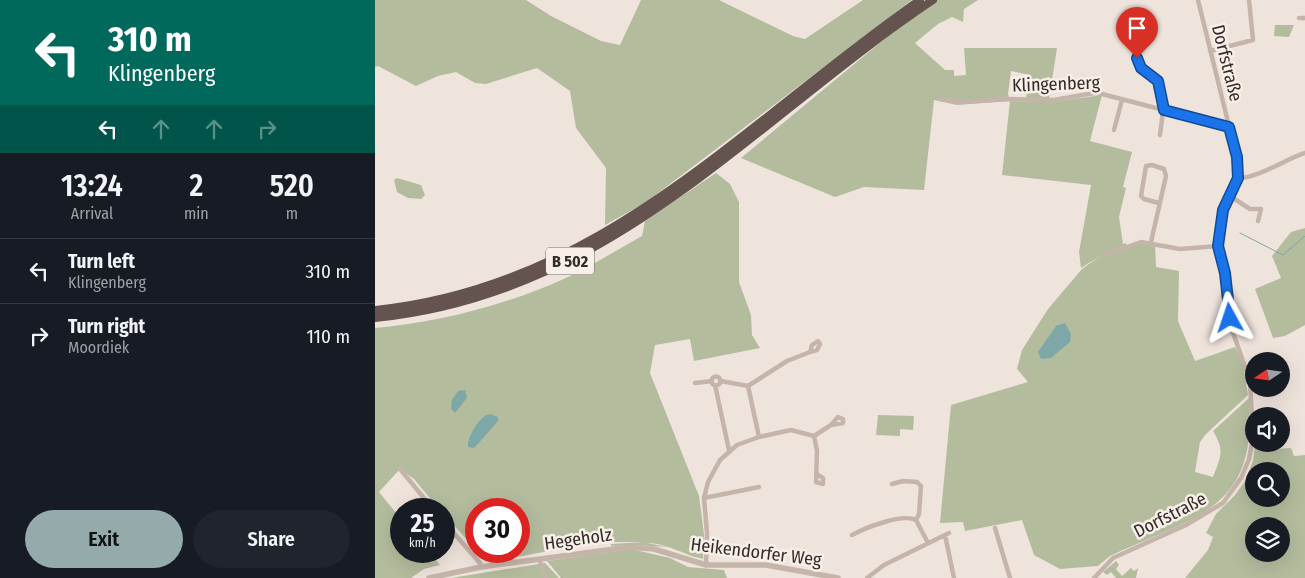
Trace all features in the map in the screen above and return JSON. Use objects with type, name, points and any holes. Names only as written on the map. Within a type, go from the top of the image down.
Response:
[{"type":"highway","name":"B 502","points":[[375,310],[424,303],[466,293],[507,280],[553,261],[605,233],[649,207],[741,144],[854,49],[920,0]]},
{"type":"highway","name":"B 502","points":[[375,318],[426,310],[468,300],[509,287],[555,268],[600,245],[652,214],[878,39],[933,0]]},
{"type":"street","name":"Dorfstraße","points":[[1094,578],[1113,558],[1194,521],[1223,503],[1241,478],[1249,459],[1253,438],[1249,381],[1231,328],[1225,273],[1218,246],[1223,210],[1238,178],[1237,157],[1198,0]]},
{"type":"street","points":[[1210,51],[1253,40],[1249,0]]},
{"type":"street","points":[[1299,18],[1305,18]]},
{"type":"street","points":[[1131,31],[1133,48],[1141,68],[1158,81],[1164,110],[1159,135]]},
{"type":"street","name":"Klingenberg","points":[[940,99],[962,102],[1007,99],[1054,100],[1094,93],[1229,127]]},
{"type":"street","points":[[1114,130],[1122,100]]},
{"type":"street","points":[[1238,178],[1252,177],[1277,163],[1305,153]]},
{"type":"street","points":[[1151,242],[1166,172],[1152,165],[1146,166],[1141,196],[1144,199],[1159,203]]},
{"type":"street","points":[[1229,196],[1250,209],[1261,209],[1258,221]]},
{"type":"street","points":[[1104,255],[1141,242],[1151,242],[1180,249],[1218,246]]},
{"type":"street","points":[[695,383],[721,381],[748,386],[787,361],[809,352]]},
{"type":"street","points":[[721,381],[715,376],[714,383],[729,450]]},
{"type":"street","points":[[748,386],[759,437]]},
{"type":"street","points":[[706,565],[707,533],[704,498],[714,471],[729,450],[759,437],[791,430],[814,436],[831,425]]},
{"type":"street","points":[[814,436],[817,451],[817,474]]},
{"type":"street","points":[[400,469],[424,498]]},
{"type":"street","points":[[892,484],[903,481],[917,482],[921,486],[919,514],[915,520]]},
{"type":"street","points":[[704,498],[759,487]]},
{"type":"street","points":[[852,535],[863,529],[904,517],[915,520],[928,543]]},
{"type":"street","points":[[995,528],[1010,578]]},
{"type":"street","points":[[867,578],[884,565],[947,534],[954,578]]},
{"type":"street","points":[[455,535],[480,563],[481,567]]},
{"type":"street","name":"Hegeholz","points":[[429,578],[481,567],[629,547],[654,549],[671,555]]},
{"type":"street","name":"Heikendorfer Weg","points":[[671,555],[706,565],[766,566],[838,578]]},
{"type":"street","points":[[539,559],[546,578]]},
{"type":"green space","points":[[375,0],[526,0],[551,16],[601,41],[620,45],[641,0],[719,0],[793,36],[805,39],[863,0],[912,0],[645,203],[605,225],[606,168],[576,128],[570,91],[537,68],[486,84],[475,83],[456,72],[438,76],[416,86],[378,66],[375,67]]},
{"type":"green space","points":[[937,0],[978,0],[964,9],[963,22],[952,17],[938,24],[915,43],[945,70],[954,70],[954,76],[966,75],[964,48],[1057,48],[1049,99],[1026,98],[1030,75],[1011,71],[1008,94],[1010,101],[957,105],[934,100],[924,190],[864,187],[835,197],[741,158],[899,27]]},
{"type":"green space","points":[[1275,25],[1294,25],[1289,37],[1274,36]]},
{"type":"green space","points":[[1102,95],[1090,141],[1132,152],[1123,187],[1126,188],[1119,217],[1123,244],[1126,243],[1127,247],[1141,242],[1155,243],[1156,267],[1179,271],[1178,321],[1195,361],[1235,347],[1243,364],[1245,398],[1206,434],[1200,442],[1195,472],[1213,477],[1218,464],[1220,449],[1213,431],[1249,398],[1249,407],[1245,407],[1246,452],[1243,465],[1231,487],[1215,504],[1194,518],[1110,556],[1098,566],[1060,569],[1034,555],[1022,520],[965,531],[963,522],[940,523],[951,405],[1028,382],[1017,369],[1022,350],[1048,309],[1082,269],[1100,256],[1081,268],[1079,252],[1091,185],[1002,175],[1010,101],[1052,102]]},
{"type":"green space","points":[[716,173],[730,184],[739,202],[739,282],[751,315],[752,335],[760,348],[694,361],[690,339],[655,345],[650,373],[699,496],[704,534],[703,559],[667,547],[611,546],[611,544],[644,542],[611,542],[607,540],[530,555],[530,498],[465,498],[465,538],[455,526],[455,498],[430,498],[414,479],[400,469],[379,492],[390,506],[390,563],[438,563],[440,565],[424,569],[411,578],[375,578],[375,328],[448,317],[522,296],[568,277],[642,236],[645,221]]},
{"type":"green space","points":[[397,178],[421,185],[425,195],[421,199],[408,198],[397,192],[394,180]]},
{"type":"green space","points":[[1305,228],[1305,325],[1285,336],[1273,338],[1255,289],[1281,278],[1272,256],[1291,232]]},
{"type":"green space","points":[[878,415],[914,416],[913,430],[900,429],[900,436],[876,435]]},
{"type":"green space","points":[[1291,448],[1294,456],[1305,455],[1305,578],[1185,578],[1208,550],[1213,537],[1206,533],[1216,514],[1235,495],[1245,481],[1245,507],[1290,507],[1290,462],[1253,462],[1254,452],[1290,452]]},
{"type":"green space","points":[[631,549],[670,558],[688,567],[724,570],[727,578],[561,578],[547,561]]},
{"type":"green space","points":[[1116,561],[1119,565],[1116,569],[1122,576],[1131,568],[1134,571],[1138,568],[1136,578],[1116,578],[1111,572],[1107,575],[1103,572]]},
{"type":"green space","points":[[545,563],[559,578],[451,578]]},
{"type":"water","points":[[1065,323],[1071,334],[1070,342],[1051,358],[1041,359],[1038,352],[1056,326]]},
{"type":"water","points":[[465,390],[467,398],[455,413],[451,409],[452,400],[458,391]]},
{"type":"water","points":[[490,414],[498,417],[498,421],[474,448],[468,447],[478,422]]},
{"type":"waterway","points":[[1240,233],[1283,255],[1305,236]]},
{"type":"route","points":[[1137,58],[1141,68],[1158,81],[1164,110],[1229,127],[1239,167],[1238,178],[1223,210],[1218,246],[1227,284],[1230,318]]}]
